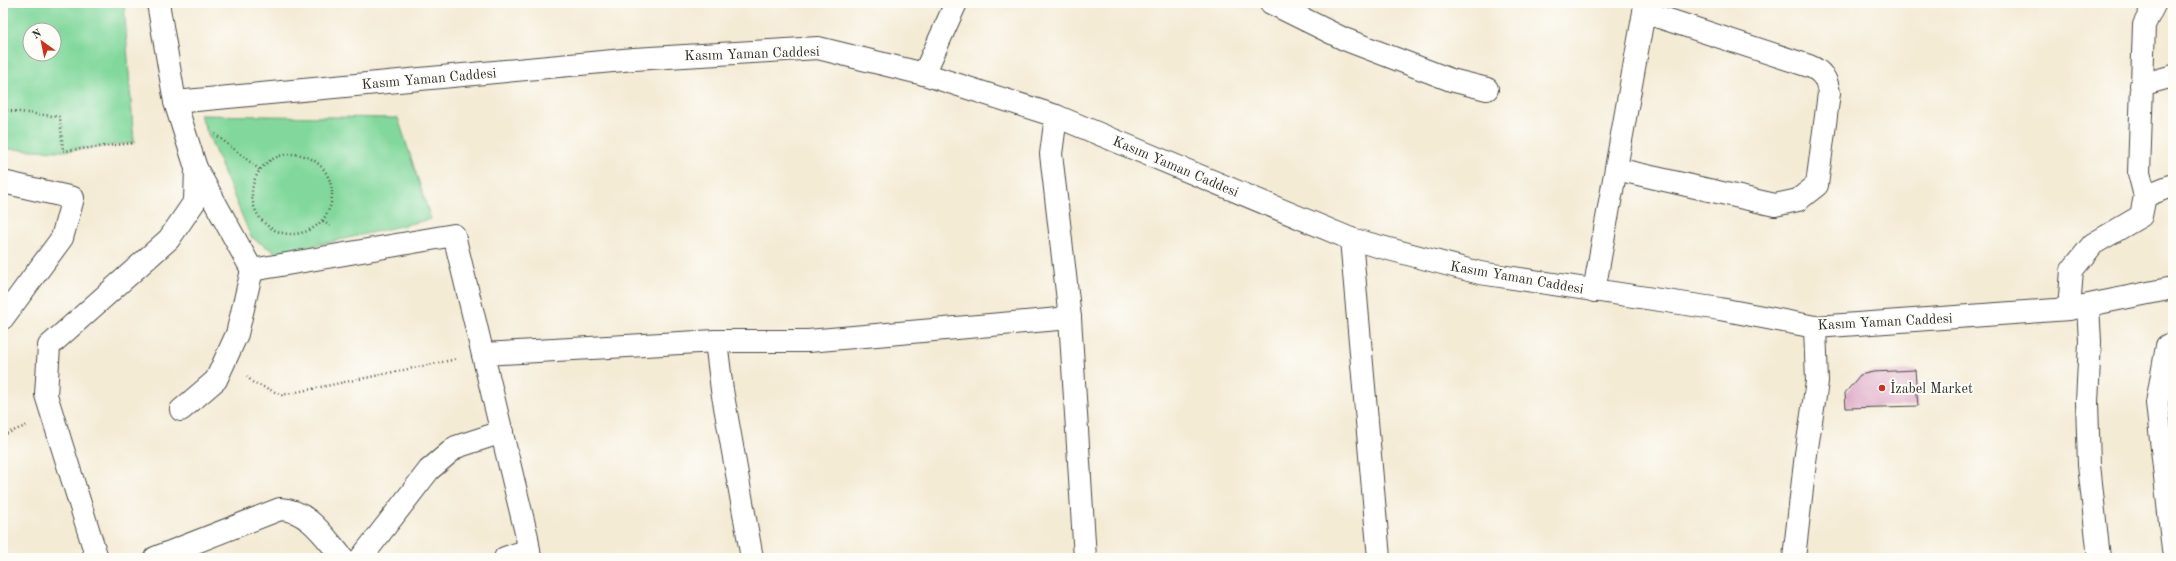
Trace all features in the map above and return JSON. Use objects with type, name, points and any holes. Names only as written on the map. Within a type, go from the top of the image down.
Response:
[{"type":"street","points":[[158,3],[175,102],[196,168],[252,270],[237,334],[216,380],[181,410]]},
{"type":"street","points":[[924,74],[956,3]]},
{"type":"street","points":[[1271,3],[1344,39],[1451,80],[1488,89]]},
{"type":"street","points":[[2099,558],[2089,465],[2086,402],[2090,342],[2079,308],[2072,270],[2092,244],[2141,216],[2145,196],[2139,173],[2144,25],[2155,3]]},
{"type":"street","points":[[1594,291],[1616,169],[1646,7],[1817,69],[1828,83],[1829,93],[1817,185],[1798,200],[1775,205],[1616,169]]},
{"type":"street","name":"Kasım Yaman Caddesi","points":[[175,102],[634,59],[818,48],[924,74],[1056,116],[1351,239],[1480,273],[1720,309],[1815,327],[2079,308],[2173,288]]},
{"type":"street","points":[[2141,85],[2173,76]]},
{"type":"street","points":[[1056,116],[1051,154],[1070,318],[1085,558]]},
{"type":"street","points":[[97,558],[46,395],[49,346],[169,239],[196,201],[196,168]]},
{"type":"street","points":[[3,182],[72,198],[62,238],[3,318]]},
{"type":"street","points":[[2145,196],[2173,185]]},
{"type":"street","points":[[252,270],[454,235],[502,432],[529,554],[505,558]]},
{"type":"street","points":[[1351,239],[1379,558]]},
{"type":"street","points":[[482,354],[716,341],[808,341],[1070,318]]},
{"type":"street","points":[[1794,558],[1806,454],[1817,382],[1815,327]]},
{"type":"street","points":[[716,341],[752,558]]},
{"type":"street","points":[[2173,344],[2168,346],[2157,403],[2173,550]]},
{"type":"street","points":[[361,558],[429,470],[456,447],[502,432]]},
{"type":"street","points":[[155,558],[280,509],[294,510],[305,516],[343,558]]},
{"type":"path","points":[[3,110],[60,116],[63,151],[134,143]]},
{"type":"path","points":[[212,131],[260,170]]},
{"type":"path","points":[[294,154],[307,156],[318,163],[327,173],[332,184],[330,210],[323,221],[312,229],[299,234],[288,235],[272,230],[262,221],[254,209],[252,196],[254,182],[260,170],[270,161],[281,155],[294,154]]},
{"type":"path","points":[[228,352],[252,382],[282,395],[482,354]]},
{"type":"green space","points":[[3,3],[124,3],[134,143],[63,151],[3,149]]},
{"type":"green space","points":[[200,115],[398,118],[431,219],[278,254],[251,237]]},
{"type":"building","name":"İzabel Market","points":[[1915,370],[1918,406],[1846,408],[1845,393],[1860,375],[1873,372]]},
{"type":"place","name":"İzabel Market","points":[[1882,388]]}]
